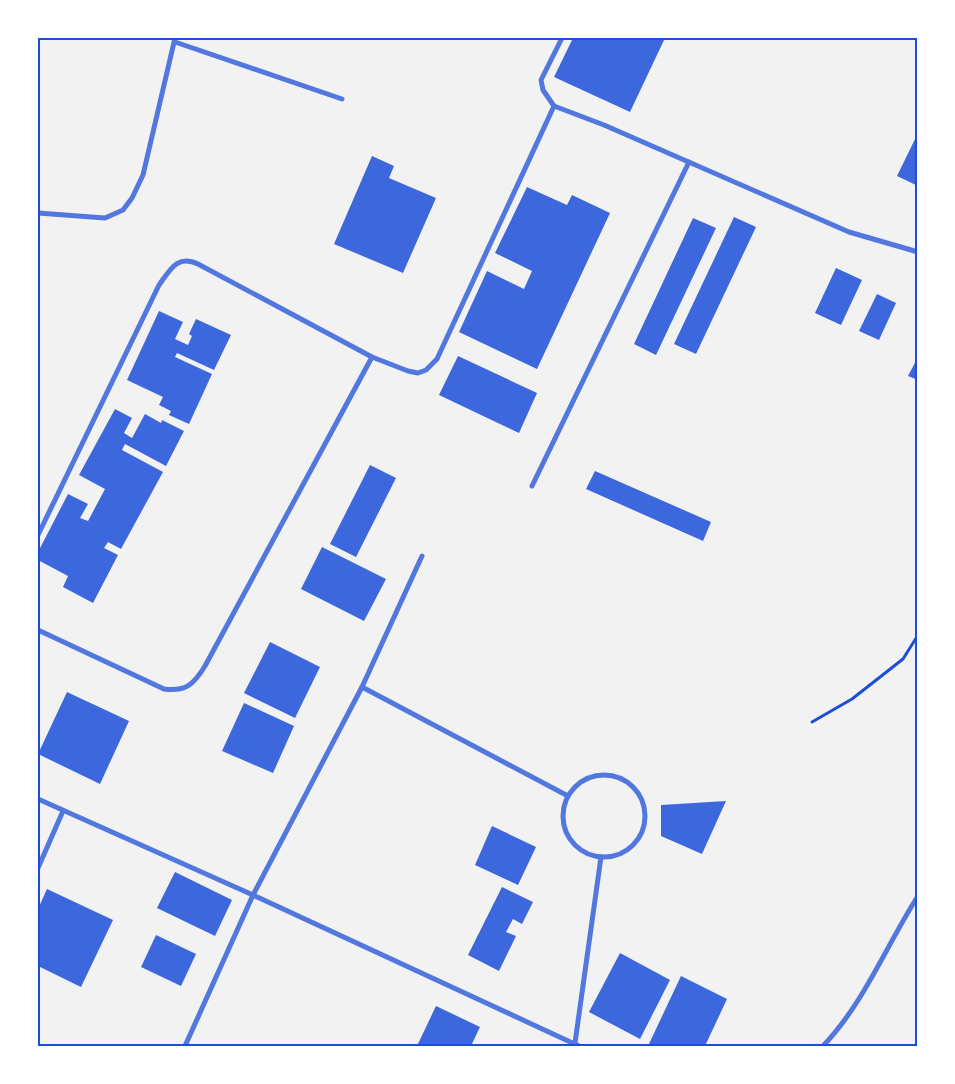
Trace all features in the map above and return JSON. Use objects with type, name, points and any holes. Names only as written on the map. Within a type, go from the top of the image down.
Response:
[{"type":"street","points":[[562,38],[541,80],[543,90],[554,106],[604,125],[849,232],[918,252]]},
{"type":"street","points":[[38,213],[105,218],[123,210],[132,198],[143,175],[175,40],[342,99]]},
{"type":"street","points":[[38,535],[159,285],[173,266],[182,261],[191,260],[372,357],[408,372],[418,373],[426,370],[437,359],[554,106]]},
{"type":"street","points":[[532,486],[689,162]]},
{"type":"street","points":[[38,630],[164,689],[176,690],[190,686],[198,678],[205,666],[372,357]]},
{"type":"street","points":[[185,1046],[253,895],[362,687],[422,556]]},
{"type":"street","points":[[362,687],[568,796]]},
{"type":"street","points":[[600,775],[609,775],[629,782],[642,798],[646,813],[641,835],[636,843],[624,852],[612,857],[601,857],[584,852],[576,846],[564,827],[563,814],[568,796],[578,784],[586,779],[600,775]]},
{"type":"street","points":[[38,799],[253,895],[577,1045],[601,857]]},
{"type":"street","points":[[38,868],[63,811]]},
{"type":"street","points":[[823,1046],[837,1032],[864,990],[918,896]]},
{"type":"path","points":[[812,722],[852,699],[903,658],[918,635]]},
{"type":"building","points":[[573,38],[665,38],[630,112],[554,77]]},
{"type":"building","points":[[918,133],[918,186],[897,176]]},
{"type":"building","points":[[372,156],[394,166],[389,178],[436,198],[403,273],[334,244]]},
{"type":"building","points":[[527,187],[567,205],[572,195],[610,213],[537,369],[459,332],[487,271],[524,289],[532,271],[495,253]]},
{"type":"building","points":[[734,217],[756,227],[696,354],[674,344]]},
{"type":"building","points":[[693,218],[716,228],[656,355],[634,344]]},
{"type":"building","points":[[836,268],[862,280],[841,325],[815,313]]},
{"type":"building","points":[[877,294],[896,303],[879,340],[859,331]]},
{"type":"building","points":[[159,311],[183,322],[175,339],[188,345],[192,336],[189,334],[196,319],[231,335],[214,370],[177,353],[175,357],[212,374],[189,424],[169,415],[171,411],[159,405],[163,397],[127,380]]},
{"type":"building","points":[[458,356],[537,393],[519,433],[439,395]]},
{"type":"building","points":[[918,357],[918,380],[908,376]]},
{"type":"building","points":[[115,409],[132,418],[124,433],[132,438],[145,414],[161,423],[162,420],[184,431],[166,466],[125,444],[122,450],[163,472],[121,549],[108,542],[104,548],[118,555],[93,603],[63,587],[68,576],[38,560],[38,552],[68,494],[88,504],[80,518],[88,521],[105,489],[79,475]]},
{"type":"building","points":[[370,465],[396,478],[356,557],[330,544]]},
{"type":"building","points":[[595,471],[711,522],[703,541],[586,489]]},
{"type":"building","points":[[322,547],[386,579],[364,621],[301,589]]},
{"type":"building","points":[[270,642],[320,667],[295,718],[244,693]]},
{"type":"building","points":[[67,692],[129,721],[100,784],[38,754]]},
{"type":"building","points":[[244,703],[294,726],[273,773],[222,751]]},
{"type":"building","points":[[726,801],[702,854],[661,836],[661,805]]},
{"type":"building","points":[[492,826],[536,847],[518,885],[475,865]]},
{"type":"building","points":[[175,872],[232,900],[215,936],[157,908]]},
{"type":"building","points":[[502,887],[533,902],[522,924],[513,919],[506,932],[516,936],[499,971],[468,955]]},
{"type":"building","points":[[47,889],[113,920],[81,987],[38,966],[38,909]]},
{"type":"building","points":[[156,935],[196,954],[181,986],[141,967]]},
{"type":"building","points":[[620,953],[670,980],[640,1039],[589,1012]]},
{"type":"building","points":[[681,976],[727,999],[705,1046],[648,1046]]},
{"type":"building","points":[[436,1006],[480,1027],[471,1046],[417,1046]]}]
